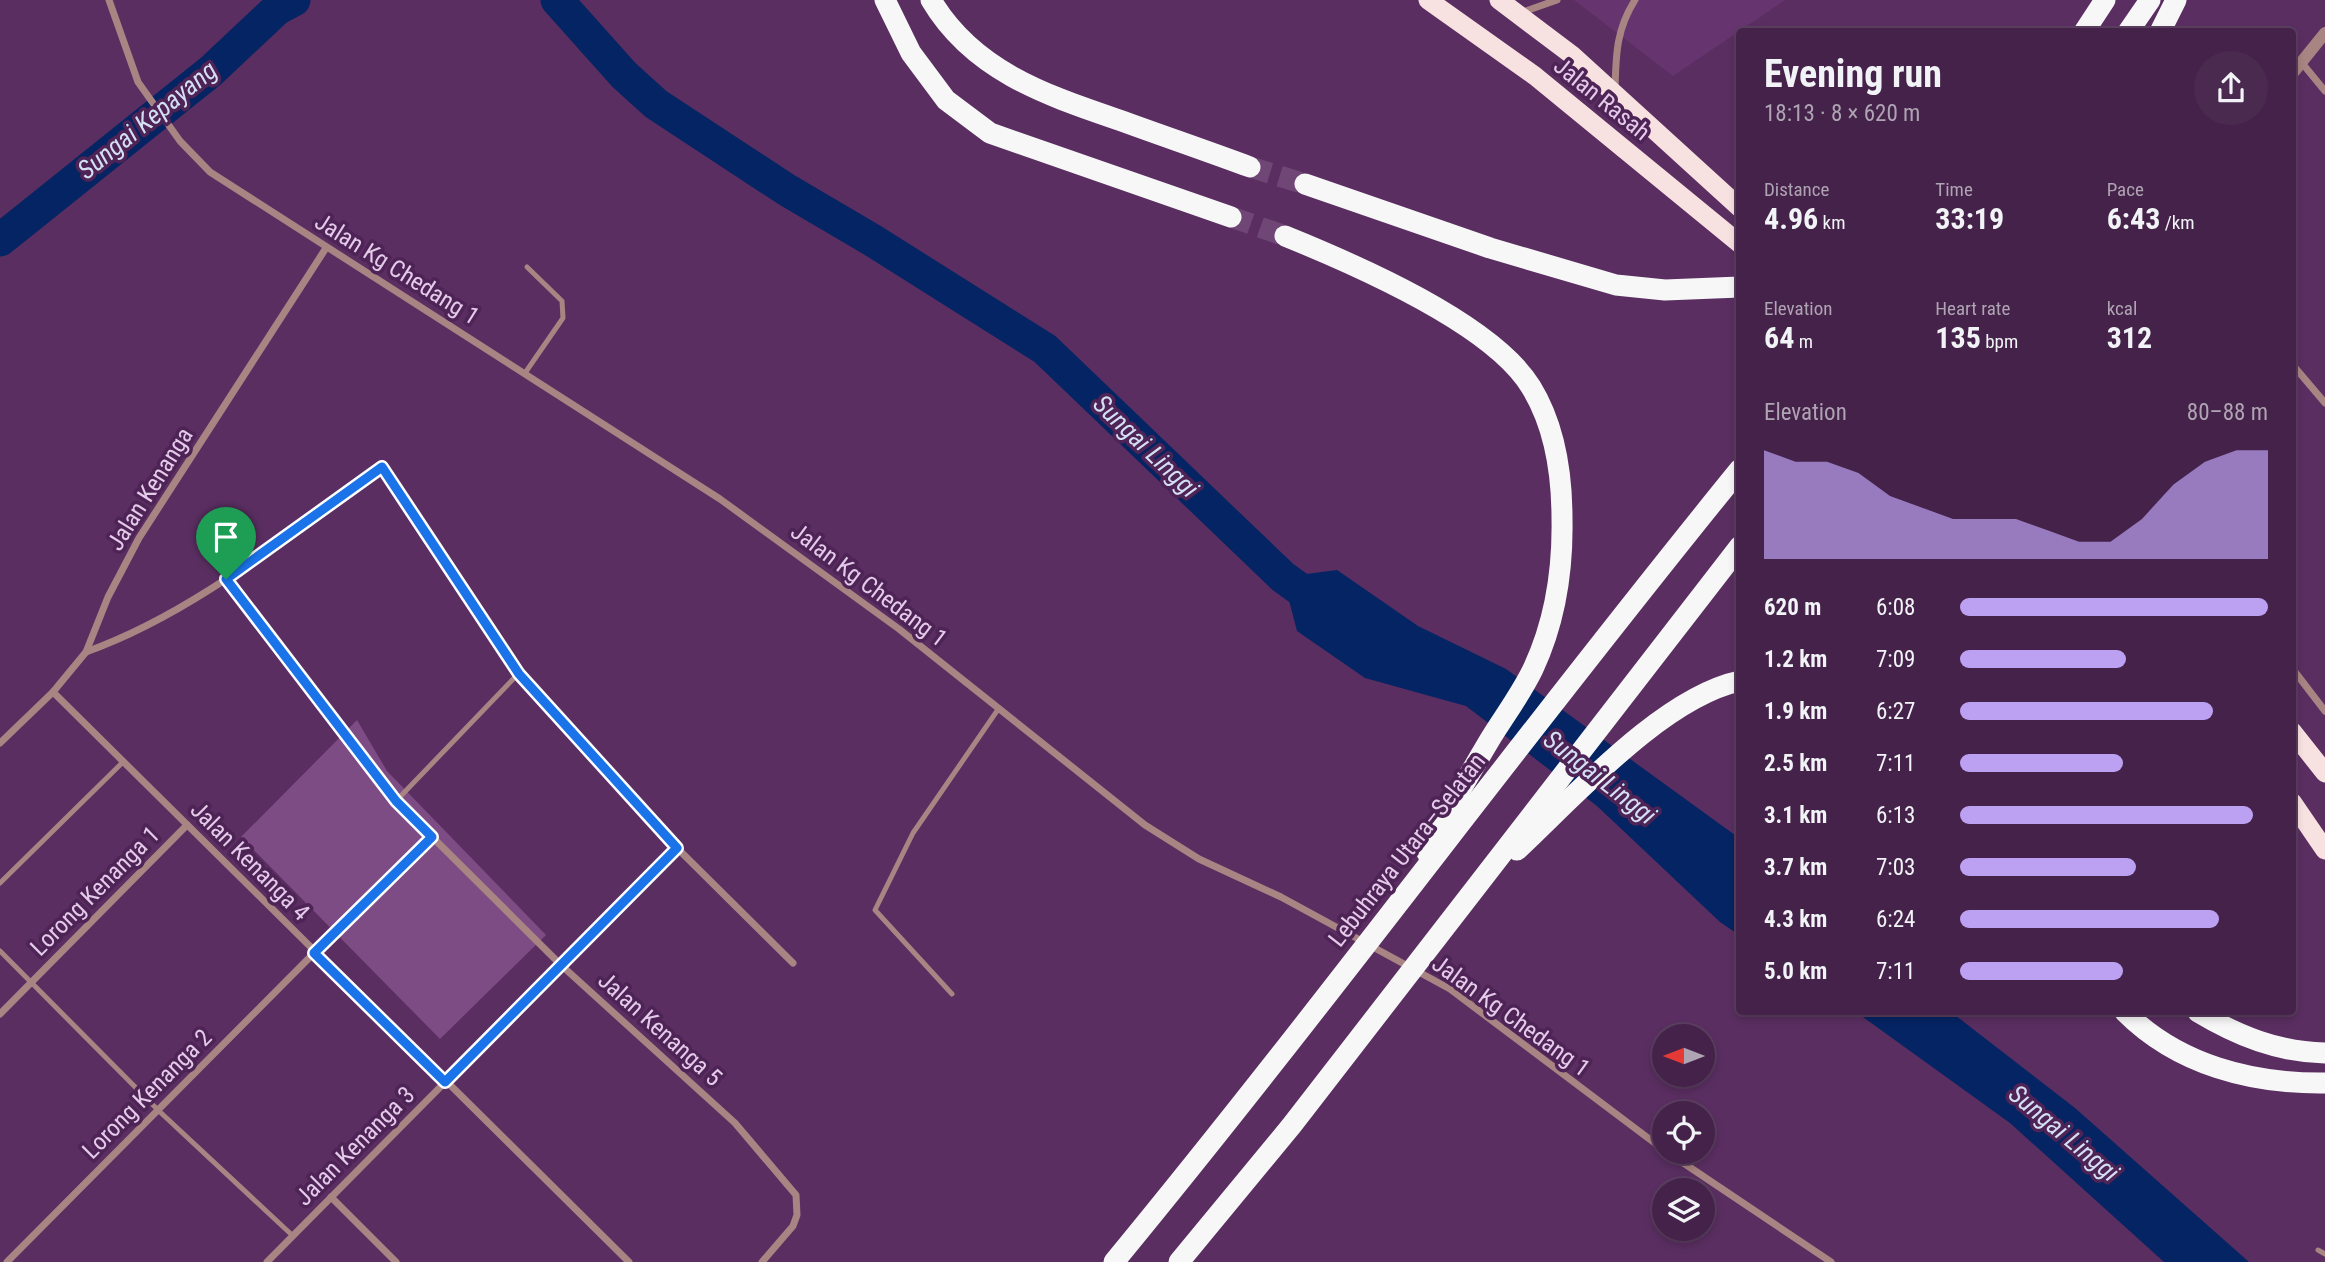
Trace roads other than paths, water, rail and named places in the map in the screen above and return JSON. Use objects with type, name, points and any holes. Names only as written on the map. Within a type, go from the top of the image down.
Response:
[{"type":"highway","points":[[885,0],[911,53],[946,100],[990,133],[1231,217]]},
{"type":"highway","points":[[931,0],[954,34],[979,57],[1015,79],[1044,94],[1250,167]]},
{"type":"highway","name":"Jalan Rasah","points":[[1429,0],[1535,76],[1736,241]]},
{"type":"highway","name":"Jalan Rasah","points":[[1499,0],[1520,14],[1615,93],[1736,204]]},
{"type":"highway","points":[[2087,28],[2105,0]]},
{"type":"highway","points":[[2131,28],[2150,0]]},
{"type":"highway","points":[[2162,28],[2176,0]]},
{"type":"highway","points":[[1305,184],[1490,248],[1616,285],[1685,290],[1736,287]]},
{"type":"highway","points":[[1285,236],[1371,271],[1499,351],[1530,385],[1548,421],[1558,462],[1563,543],[1554,610],[1532,670],[1462,786],[1401,901]]},
{"type":"highway","name":"Lebuhraya Utara–Selatan","points":[[1114,1262],[1245,1102],[1560,693],[1736,474]]},
{"type":"highway","points":[[1179,1262],[1292,1125],[1736,551]]},
{"type":"highway","points":[[1469,895],[1637,740],[1679,708],[1717,685],[1736,682]]},
{"type":"highway","points":[[2296,736],[2325,773]]},
{"type":"highway","points":[[2296,808],[2325,850]]},
{"type":"highway","points":[[2129,1015],[2160,1041],[2193,1059],[2252,1078],[2282,1083],[2325,1083]]},
{"type":"highway","points":[[2204,1015],[2250,1039],[2315,1053],[2325,1044]]},
{"type":"street","name":"Jalan Kg Chedang 1","points":[[109,0],[138,82],[180,141],[210,172],[720,499],[900,629],[1145,825],[1199,859],[1281,897],[1450,989],[1652,1142]]},
{"type":"street","points":[[1520,14],[1557,0]]},
{"type":"street","points":[[1615,93],[1618,35],[1622,21],[1635,0]]},
{"type":"street","points":[[2296,70],[2325,33]]},
{"type":"street","points":[[2302,63],[2325,91]]},
{"type":"street","name":"Jalan Kenanga","points":[[0,743],[53,692],[86,652],[108,597],[139,538],[326,248]]},
{"type":"street","points":[[2296,369],[2325,403]]},
{"type":"street","points":[[86,652],[135,635],[226,579],[382,467],[519,674],[677,848],[793,963]]},
{"type":"street","name":"Jalan Kenanga 5","points":[[226,579],[396,801],[561,965],[735,1123],[796,1195],[797,1215],[793,1226],[762,1262]]},
{"type":"street","points":[[2296,673],[2325,711]]},
{"type":"street","name":"Jalan Kenanga 4","points":[[53,692],[629,1262]]},
{"type":"street","name":"Lorong Kenanga 1","points":[[0,1013],[187,825]]},
{"type":"street","name":"Jalan Kenanga 3","points":[[267,1262],[677,848]]},
{"type":"street","name":"Lorong Kenanga 2","points":[[7,1262],[314,953]]},
{"type":"street","name":"Jalan Kg Chedang 1","points":[[1684,1164],[1831,1262]]},
{"type":"street","points":[[331,1197],[396,1262]]},
{"type":"lane","points":[[525,373],[564,318],[562,301],[527,267]]},
{"type":"lane","points":[[396,801],[519,674]]},
{"type":"lane","points":[[952,994],[875,910],[914,833],[999,708]]},
{"type":"lane","points":[[0,883],[124,761]]},
{"type":"lane","points":[[314,953],[432,837]]},
{"type":"lane","points":[[0,951],[159,1111],[293,1236]]},
{"type":"lane","points":[[2318,1250],[2325,1254]]},
{"type":"water","points":[[1337,570],[1418,626],[1506,669],[1736,836],[1736,933],[1720,922],[1597,806],[1466,706],[1365,678],[1297,631],[1283,577]]},
{"type":"water","points":[[1860,1015],[1955,1015],[2075,1108],[2249,1262],[2164,1262],[2010,1123]]},
{"type":"waterway","name":"Sungai Kepayang","points":[[0,240],[211,71],[277,9],[294,0]]},
{"type":"waterway","name":"Sungai Linggi","points":[[557,0],[624,75],[656,104],[787,190],[1045,349],[1283,577],[1319,603]]},
{"type":"tunnel","points":[[1250,167],[1305,184]]},
{"type":"tunnel","points":[[1231,217],[1285,236]]}]
